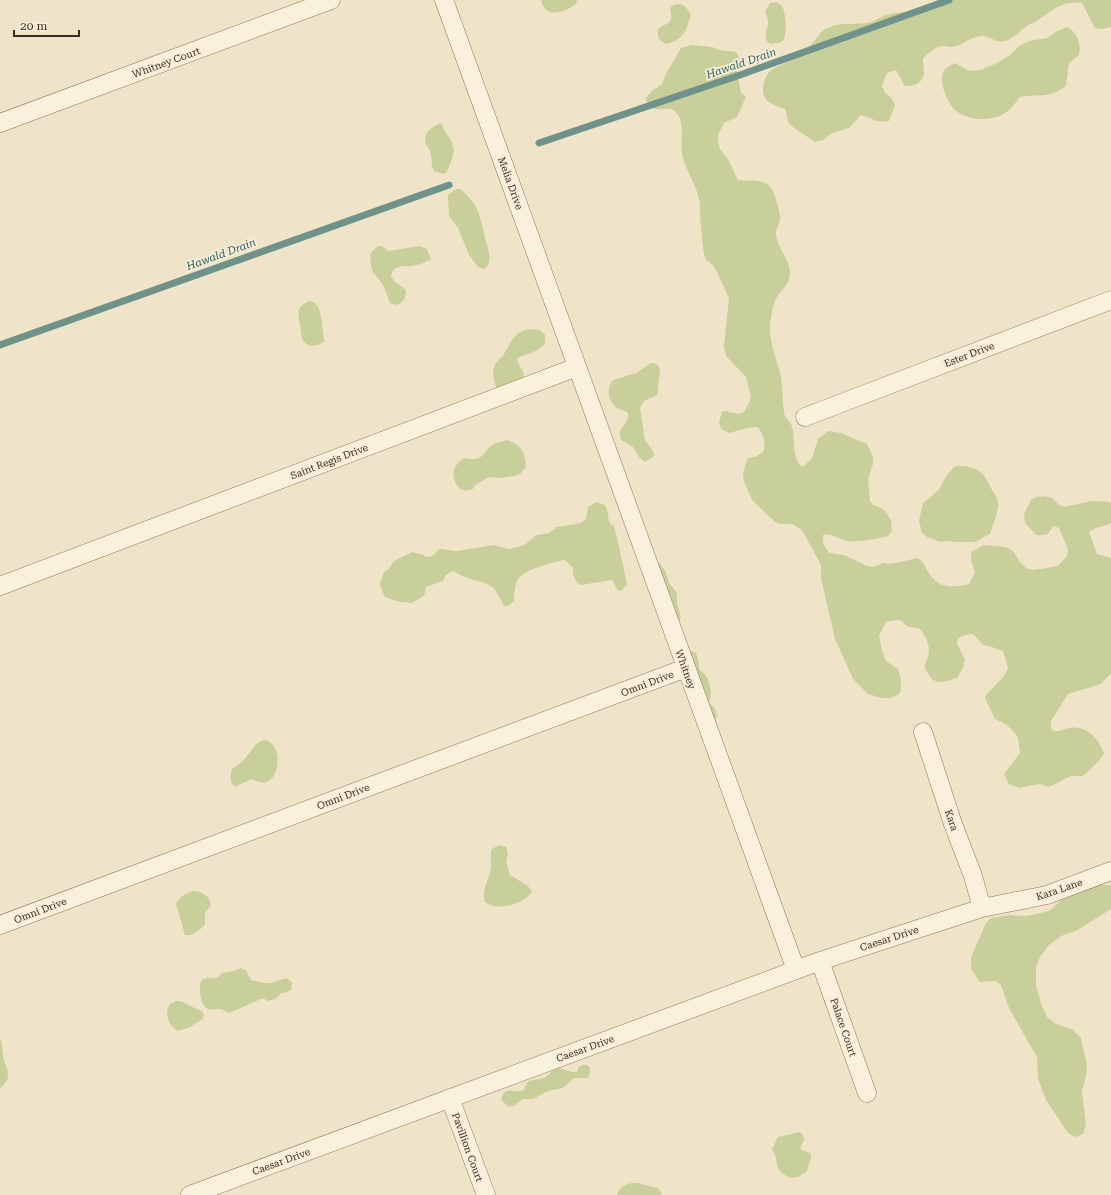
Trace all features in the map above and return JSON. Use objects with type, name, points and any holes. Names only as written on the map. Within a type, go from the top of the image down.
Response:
[{"type":"street","name":"Whitney Court","points":[[0,123],[331,0]]},
{"type":"street","name":"Melia Drive","points":[[444,0],[577,367]]},
{"type":"street","name":"Ester Drive","points":[[805,417],[1111,300]]},
{"type":"street","name":"Saint Regis Drive","points":[[0,586],[577,367]]},
{"type":"street","name":"Whitney","points":[[577,367],[796,970]]},
{"type":"street","name":"Omni Drive","points":[[0,925],[686,668]]},
{"type":"street","name":"Kara","points":[[922,732],[953,824],[973,876],[982,908]]},
{"type":"street","name":"Kara Lane","points":[[982,908],[1047,895],[1111,871]]},
{"type":"street","name":"Caesar Drive","points":[[190,1195],[820,961],[982,908]]},
{"type":"street","name":"Palace Court","points":[[820,961],[867,1092]]},
{"type":"street","name":"Pavillion Court","points":[[450,1098],[486,1195]]},
{"type":"green space","points":[[541,0],[577,0],[576,4],[566,10],[561,12],[551,12],[543,6]]},
{"type":"green space","points":[[941,0],[1111,0],[1111,27],[1102,29],[1095,28],[1082,3],[1076,2],[1064,4],[1053,9],[1008,40],[997,41],[985,36],[978,36],[953,47],[938,47],[923,58],[924,74],[919,83],[907,86],[904,85],[896,70],[887,73],[882,86],[885,93],[891,97],[895,105],[889,121],[878,121],[861,115],[849,128],[830,134],[823,140],[815,142],[790,125],[785,109],[770,103],[763,94],[764,82],[769,73],[776,67],[791,60],[800,52],[808,48],[827,28],[842,24],[869,23],[893,13],[928,7]]},
{"type":"green space","points":[[777,2],[782,6],[785,14],[785,35],[782,42],[771,44],[765,38],[768,24],[765,11],[770,3]]},
{"type":"green space","points":[[677,4],[686,7],[691,15],[681,37],[666,44],[659,39],[658,30],[670,22],[670,8]]},
{"type":"green space","points":[[1067,27],[1076,35],[1079,42],[1080,51],[1079,55],[1069,63],[1066,86],[1048,95],[1020,97],[1012,108],[993,118],[980,119],[960,114],[949,103],[944,92],[942,77],[943,72],[949,66],[955,63],[970,71],[980,70],[1009,56],[1019,46],[1029,41],[1047,38],[1057,31]]},
{"type":"green space","points":[[692,45],[736,52],[739,57],[737,72],[741,93],[746,97],[737,117],[724,123],[718,135],[720,149],[728,159],[738,180],[760,181],[765,183],[772,189],[776,199],[780,218],[776,231],[777,239],[787,261],[790,273],[788,282],[777,296],[773,306],[770,322],[770,335],[781,377],[785,417],[790,422],[792,427],[795,455],[802,467],[805,465],[812,458],[818,439],[828,431],[841,433],[867,444],[873,457],[873,464],[868,479],[870,501],[873,505],[886,512],[891,520],[892,531],[888,536],[884,537],[856,542],[847,541],[835,536],[823,535],[823,543],[829,553],[844,555],[872,567],[884,563],[890,564],[918,558],[923,562],[931,576],[940,584],[945,586],[956,586],[969,584],[975,572],[971,560],[971,552],[984,545],[1006,547],[1014,552],[1019,561],[1026,568],[1034,570],[1058,566],[1067,556],[1068,549],[1059,528],[1054,526],[1047,534],[1036,535],[1025,523],[1024,514],[1031,500],[1036,497],[1044,496],[1052,498],[1064,507],[1091,501],[1111,503],[1111,523],[1089,532],[1097,554],[1111,558],[1111,673],[1101,684],[1068,694],[1051,721],[1051,728],[1053,731],[1069,728],[1081,729],[1091,734],[1099,742],[1104,753],[1103,756],[1083,776],[1071,776],[1049,787],[1039,784],[1019,788],[1009,784],[1004,774],[1020,753],[1018,737],[1007,725],[995,719],[985,698],[986,695],[1004,676],[1008,668],[1003,651],[983,645],[973,634],[962,636],[957,641],[965,660],[963,668],[957,678],[937,682],[925,669],[929,649],[926,638],[920,629],[906,626],[902,621],[898,620],[886,622],[879,636],[882,651],[886,661],[898,669],[901,680],[901,691],[898,695],[890,698],[882,698],[868,694],[853,679],[835,639],[821,578],[821,565],[802,530],[792,524],[780,524],[775,522],[752,500],[744,482],[743,473],[747,459],[757,456],[764,451],[763,435],[757,427],[729,433],[721,429],[719,422],[722,412],[725,411],[739,414],[744,412],[751,397],[746,377],[726,356],[724,347],[729,298],[714,266],[706,260],[704,254],[699,199],[696,187],[682,154],[682,129],[680,119],[674,111],[670,109],[654,108],[649,105],[645,99],[652,91],[662,84],[681,48]]},
{"type":"green space","points":[[441,123],[451,140],[454,151],[450,165],[446,173],[443,174],[434,171],[430,152],[425,140],[425,136],[429,130]]},
{"type":"green space","points":[[456,189],[461,189],[475,205],[479,213],[489,255],[489,263],[487,267],[483,269],[478,267],[469,255],[458,228],[449,216],[448,195]]},
{"type":"green space","points":[[378,246],[382,246],[388,251],[419,246],[427,249],[431,259],[412,266],[396,268],[392,272],[391,276],[394,281],[406,290],[404,300],[397,305],[390,303],[383,285],[371,267],[370,254]]},
{"type":"green space","points":[[310,301],[318,306],[322,322],[324,342],[315,346],[307,344],[302,339],[299,318],[300,308],[302,305]]},
{"type":"green space","points":[[529,329],[539,330],[545,335],[545,344],[538,350],[517,358],[524,374],[522,381],[497,390],[493,373],[494,366],[504,354],[516,335]]},
{"type":"green space","points":[[651,363],[657,364],[660,368],[660,373],[657,395],[644,401],[640,408],[645,440],[653,451],[654,456],[645,462],[639,457],[633,447],[621,440],[620,431],[627,421],[628,413],[614,405],[610,399],[609,387],[613,380],[636,373]]},
{"type":"green space","points":[[507,440],[516,444],[524,453],[526,467],[521,473],[515,476],[500,478],[489,477],[475,485],[473,489],[466,491],[460,489],[453,477],[456,465],[464,458],[479,458],[494,444]]},
{"type":"green space","points":[[960,466],[972,468],[984,475],[998,500],[997,513],[990,534],[975,542],[940,542],[927,537],[922,533],[919,521],[922,506],[925,501],[940,488],[946,476],[954,467]]},
{"type":"green space","points":[[596,502],[605,505],[609,522],[614,527],[616,533],[627,584],[622,590],[618,591],[612,580],[581,585],[577,583],[573,574],[573,568],[565,560],[540,566],[526,572],[521,576],[516,584],[514,601],[508,606],[504,606],[493,587],[464,577],[453,571],[446,575],[443,581],[426,587],[424,596],[412,603],[400,602],[385,597],[381,588],[380,583],[384,572],[389,569],[394,561],[412,552],[426,557],[432,556],[440,549],[456,551],[494,545],[509,549],[518,547],[526,544],[536,535],[549,533],[557,527],[581,523],[586,519],[588,507]]},
{"type":"green space","points":[[658,561],[666,572],[669,583],[677,593],[677,604],[680,615],[678,625],[652,564]]},
{"type":"green space","points":[[687,649],[696,653],[699,668],[709,682],[711,693],[709,703],[715,708],[717,717],[713,724],[690,702],[688,698]]},
{"type":"green space","points":[[266,740],[274,746],[276,750],[278,760],[274,776],[266,782],[251,779],[235,787],[230,779],[232,769],[243,761],[258,743]]},
{"type":"green space","points":[[499,845],[506,847],[508,854],[506,861],[510,875],[528,886],[532,892],[517,903],[503,906],[490,905],[485,902],[484,897],[491,868],[491,852],[492,849]]},
{"type":"green space","points":[[1096,883],[1111,885],[1111,909],[1076,931],[1061,936],[1049,945],[1040,957],[1036,967],[1036,985],[1047,1017],[1056,1024],[1072,1029],[1081,1038],[1087,1065],[1082,1092],[1086,1124],[1083,1134],[1075,1137],[1068,1133],[1046,1100],[1038,1079],[1037,1057],[1009,1008],[1001,985],[995,981],[980,982],[971,969],[971,957],[986,923],[991,918],[1009,915],[1027,916],[1049,911],[1068,894]]},
{"type":"green space","points":[[193,891],[200,892],[207,896],[211,905],[205,913],[205,925],[191,935],[185,935],[176,904],[179,899]]},
{"type":"green space","points":[[241,968],[246,970],[251,980],[257,982],[269,983],[286,978],[292,982],[291,990],[281,993],[272,1000],[268,1001],[261,999],[229,1013],[220,1009],[208,1009],[203,1004],[200,991],[202,980],[218,977],[222,973]]},
{"type":"green space","points":[[176,1001],[183,1002],[202,1011],[204,1015],[203,1019],[188,1028],[178,1031],[175,1029],[169,1022],[167,1012],[170,1004]]},
{"type":"green space","points":[[0,1039],[8,1076],[5,1084],[0,1088]]},
{"type":"green space","points":[[587,1065],[590,1068],[588,1078],[574,1078],[563,1088],[548,1091],[533,1099],[523,1099],[514,1106],[509,1107],[501,1100],[505,1092],[510,1090],[524,1090],[528,1081],[544,1078],[556,1068],[577,1072],[579,1067]]},
{"type":"green space","points":[[800,1132],[803,1135],[804,1140],[800,1148],[811,1154],[811,1159],[807,1171],[798,1177],[792,1178],[784,1175],[780,1171],[776,1156],[772,1149],[778,1137]]},
{"type":"green space","points":[[631,1183],[638,1183],[658,1188],[662,1195],[617,1195],[623,1186]]},
{"type":"waterway","name":"Hawald Drain","points":[[539,143],[740,75],[949,0]]},
{"type":"waterway","name":"Hawald Drain","points":[[0,345],[449,185]]}]
